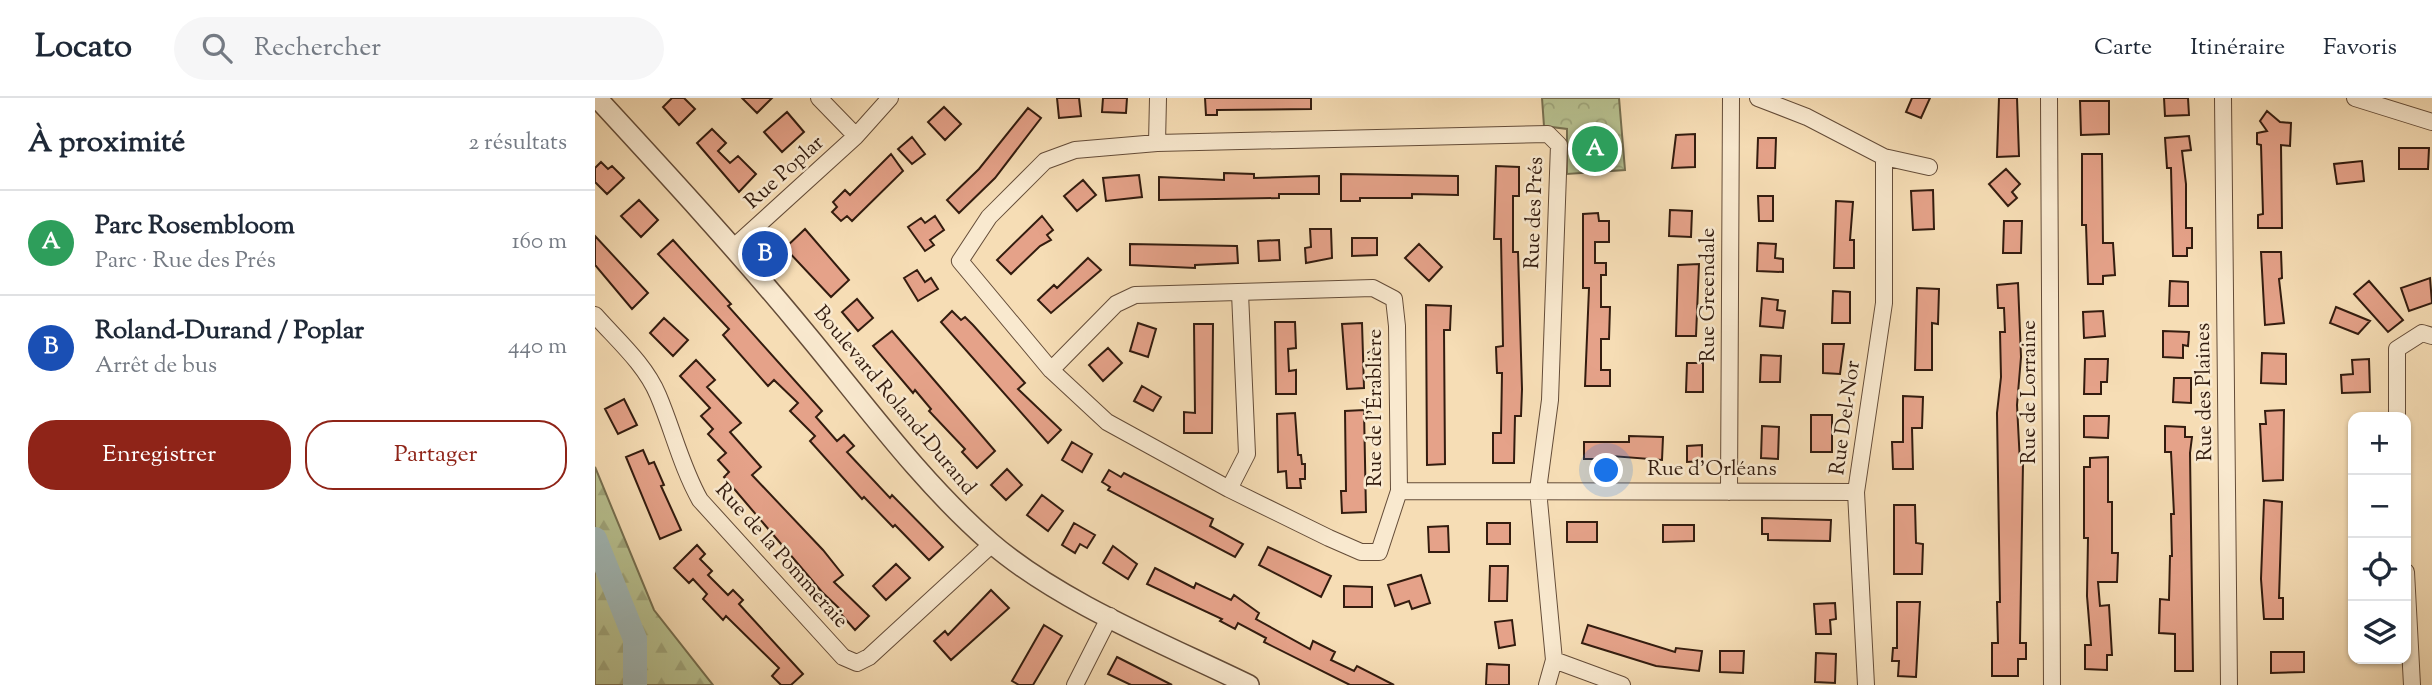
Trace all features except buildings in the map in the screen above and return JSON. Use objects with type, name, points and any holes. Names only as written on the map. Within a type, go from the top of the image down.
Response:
[{"type":"street","name":"Boulevard Roland-Durand","points":[[597,98],[734,247],[940,495],[992,544],[1045,580],[1110,617],[1249,685]]},
{"type":"street","points":[[818,98],[856,136]]},
{"type":"street","name":"Rue Poplar","points":[[734,247],[856,136],[890,98]]},
{"type":"street","points":[[1157,143],[1158,98]]},
{"type":"street","name":"Rue Greendale","points":[[1729,492],[1731,98]]},
{"type":"street","points":[[1758,98],[1807,117],[1884,157],[1929,167]]},
{"type":"street","name":"Rue de Lorraine","points":[[2049,98],[2052,685]]},
{"type":"street","name":"Rue des Plaines","points":[[2223,98],[2229,685]]},
{"type":"street","points":[[2357,98],[2432,122]]},
{"type":"street","name":"Rue des Prés","points":[[960,261],[989,217],[1045,161],[1075,150],[1157,143],[1548,134],[1559,145],[1550,400],[1538,490],[1554,660],[1547,685]]},
{"type":"street","name":"Rue Del-Nor","points":[[1866,685],[1856,492],[1885,303],[1884,157]]},
{"type":"street","name":"Rue de l'Érablière","points":[[960,261],[1051,370],[1107,422],[1229,489],[1361,552],[1379,552],[1399,491],[1394,299],[1373,288],[1135,295],[1117,304],[1051,370]]},
{"type":"street","points":[[1229,489],[1247,454],[1240,293]]},
{"type":"street","name":"Rue de la Pommeraie","points":[[595,315],[644,369],[658,395],[683,470],[699,500],[843,657],[857,663],[869,657],[992,544]]},
{"type":"street","points":[[2397,412],[2397,349],[2422,333],[2432,336]]},
{"type":"street","name":"Rue d'Orléans","points":[[1399,491],[1856,492]]},
{"type":"street","points":[[2408,601],[2412,685]]},
{"type":"street","points":[[1075,685],[1110,617]]},
{"type":"street","points":[[1554,660],[1622,685]]},
{"type":"green space","points":[[1542,98],[1619,98],[1625,170],[1567,174],[1567,129],[1544,126]]},
{"type":"green space","points":[[595,467],[654,610],[713,685],[595,685]]},
{"type":"waterway","points":[[595,539],[635,639],[635,685]]},
{"type":"place","name":"Parc Rosembloom","points":[[1595,149]]},
{"type":"place","name":"Roland-Durand / Poplar","points":[[765,254]]}]
